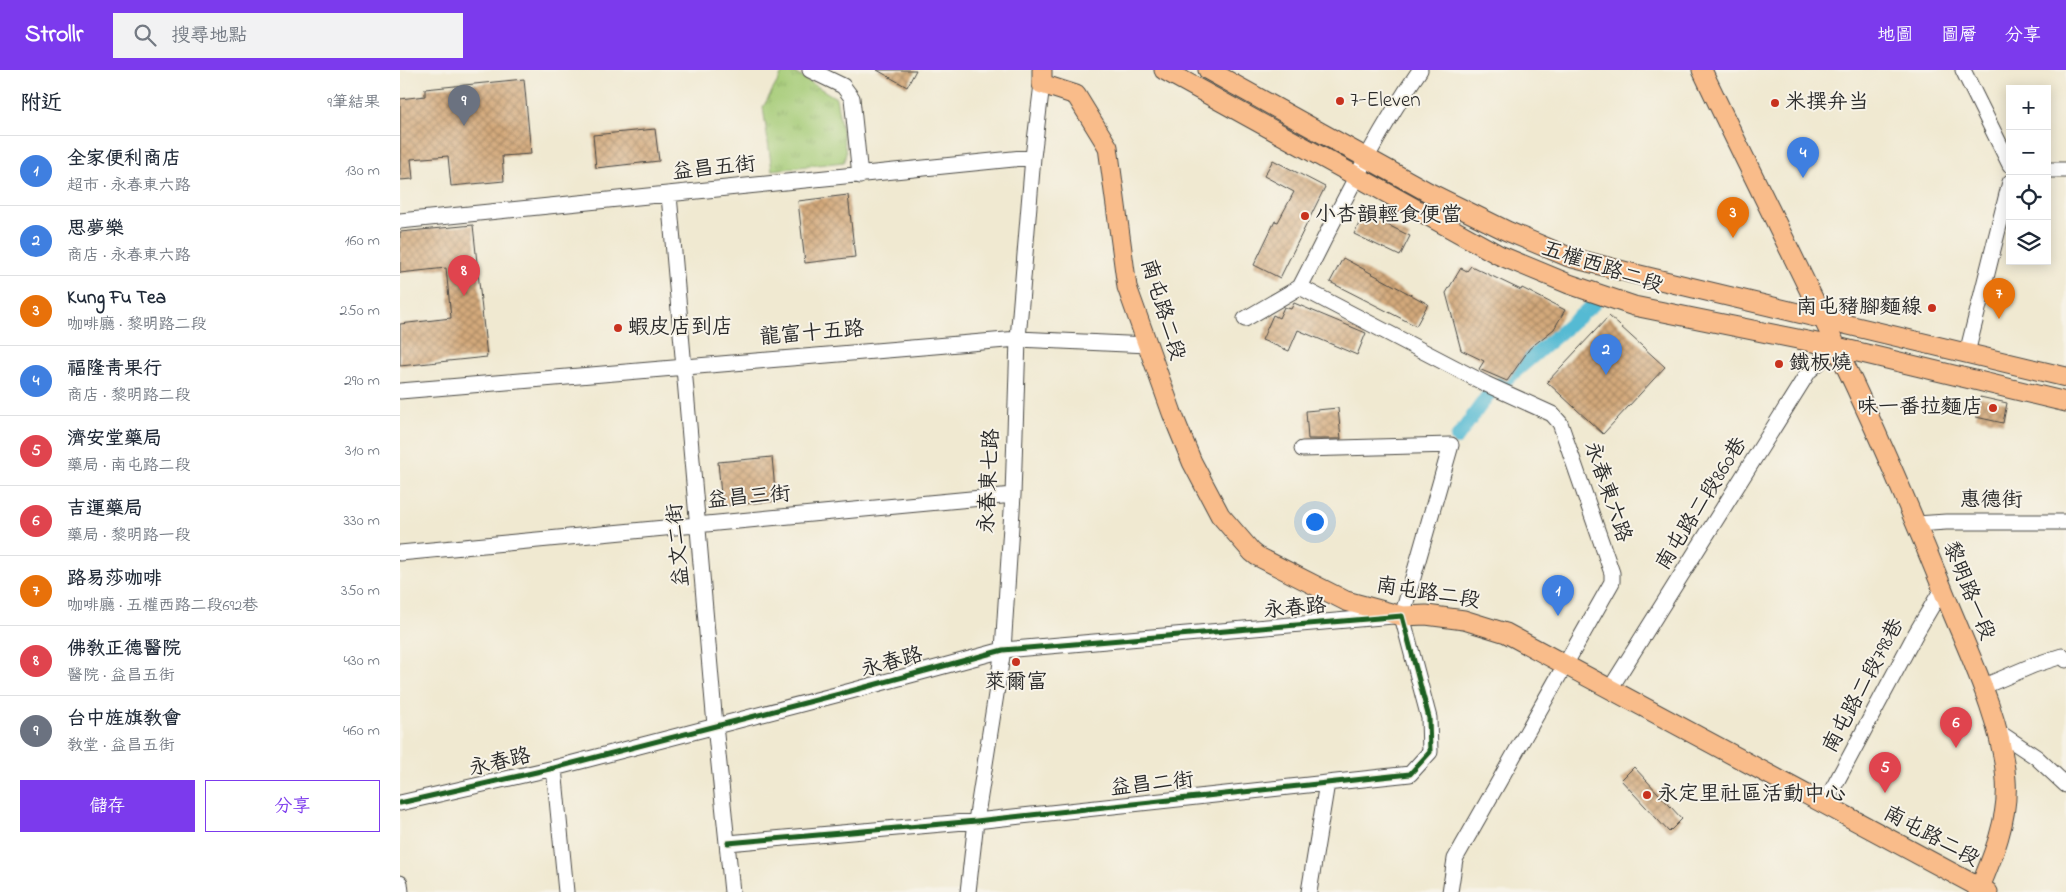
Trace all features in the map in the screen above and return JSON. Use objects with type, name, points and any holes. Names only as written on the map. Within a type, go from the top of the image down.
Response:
[{"type":"main road","name":"五權西路二段","points":[[1164,70],[1499,256],[1569,284],[1634,306],[1837,347],[2066,402]]},
{"type":"main road","name":"五權西路二段","points":[[1208,70],[1366,158],[1507,231],[1569,257],[2066,377]]},
{"type":"main road","name":"黎明路一段","points":[[1702,70],[1837,347],[1917,524],[1982,687],[2004,756],[2006,781],[2004,818],[1982,891]]},
{"type":"main road","name":"南屯路二段","points":[[1042,77],[1076,95],[1108,146],[1127,287],[1144,337],[1192,462],[1220,514],[1252,552],[1346,602],[1402,616],[1443,616],[1477,623],[1506,633],[1982,891]]},
{"type":"street","points":[[810,70],[843,86],[852,98],[860,176]]},
{"type":"street","points":[[1245,318],[1300,287],[1366,158],[1395,106],[1420,70]]},
{"type":"street","points":[[1963,70],[2006,157]]},
{"type":"street","name":"永春東七路","points":[[968,892],[976,821],[1002,650],[1013,496],[1018,339],[1033,157],[1042,77]]},
{"type":"street","name":"益昌五街","points":[[400,222],[1033,157]]},
{"type":"street","points":[[2051,170],[2066,170]]},
{"type":"street","name":"益文二街","points":[[669,195],[682,366],[699,524],[715,725],[732,892]]},
{"type":"street","points":[[1967,353],[2006,198]]},
{"type":"street","name":"永春東六路","points":[[1300,287],[1486,384],[1552,414],[1560,423],[1612,573],[1612,582],[1566,666],[1455,859],[1450,892]]},
{"type":"street","name":"龍富十五路","points":[[400,390],[1018,339],[1148,344]]},
{"type":"street","name":"南屯路二段860巷","points":[[1610,689],[1809,371],[1837,347]]},
{"type":"street","points":[[1302,449],[1451,445],[1402,616]]},
{"type":"street","name":"益昌三街","points":[[400,552],[1013,496]]},
{"type":"street","name":"惠德街","points":[[1917,524],[1946,522],[2066,522]]},
{"type":"street","name":"南屯路二段798巷","points":[[1824,805],[1916,633],[1942,589]]},
{"type":"street","name":"永春路","points":[[400,803],[554,768],[1002,650],[1402,616]]},
{"type":"street","name":"益昌二街","points":[[728,843],[976,821],[1410,774],[1430,752],[1429,718],[1402,616]]},
{"type":"street","points":[[1982,687],[2052,659],[2062,656],[2066,660]]},
{"type":"street","points":[[1997,731],[2036,757],[2066,785]]},
{"type":"street","points":[[554,768],[566,892]]},
{"type":"street","points":[[1309,892],[1327,783]]},
{"type":"street","points":[[400,883],[401,892]]},
{"type":"green space","points":[[784,70],[790,70],[836,98],[846,153],[844,162],[772,170],[763,107]]},
{"type":"building","points":[[877,70],[916,70],[907,87]]},
{"type":"building","points":[[524,79],[531,154],[502,156],[504,181],[451,186],[448,156],[411,159],[413,179],[400,180],[400,99],[425,96],[425,89]]},
{"type":"building","points":[[655,129],[659,161],[596,168],[593,135]]},
{"type":"building","points":[[1273,160],[1325,187],[1280,278],[1254,265],[1275,221],[1278,222],[1294,192],[1264,176]]},
{"type":"building","points":[[848,195],[855,257],[805,263],[798,201]]},
{"type":"building","points":[[1364,213],[1410,236],[1400,256],[1354,234]]},
{"type":"building","points":[[473,225],[487,357],[400,366],[400,324],[451,318],[446,268],[400,273],[400,232]]},
{"type":"building","points":[[1343,258],[1428,304],[1416,326],[1330,282]]},
{"type":"building","points":[[1471,266],[1521,290],[1522,288],[1565,310],[1554,329],[1530,348],[1507,381],[1479,369],[1484,361],[1461,350],[1446,293],[1461,268],[1467,271]]},
{"type":"building","points":[[1294,303],[1366,333],[1357,355],[1298,330],[1289,351],[1262,340],[1273,315],[1279,318],[1284,307],[1291,309]]},
{"type":"building","points":[[1609,316],[1665,367],[1603,434],[1547,382]]},
{"type":"building","points":[[1980,397],[2007,403],[2003,423],[1976,417]]},
{"type":"building","points":[[1338,408],[1341,439],[1308,439],[1306,411]]},
{"type":"building","points":[[772,457],[776,501],[722,506],[718,462]]},
{"type":"building","name":"永定里社區活動中心","points":[[1634,767],[1682,819],[1669,832],[1621,780]]},
{"type":"waterway","points":[[1457,438],[1488,395],[1595,303]]},
{"type":"cycle path","points":[[400,803],[554,768],[1003,650],[1402,616],[1429,718],[1430,752],[1410,774],[976,821],[728,843]]},
{"type":"place","name":"7-Eleven","points":[[1340,101]]},
{"type":"place","name":"米撰弁当","points":[[1775,103]]},
{"type":"place","name":"台中旌旗教會","points":[[464,126]]},
{"type":"place","name":"福隆青果行","points":[[1803,178]]},
{"type":"place","name":"小杏韻輕食便當","points":[[1305,216]]},
{"type":"place","name":"Kung Fu Tea","points":[[1733,238]]},
{"type":"place","name":"佛教正德醫院","points":[[464,296]]},
{"type":"place","name":"南屯豬腳麵線","points":[[1932,308]]},
{"type":"place","name":"路易莎咖啡","points":[[1999,319]]},
{"type":"place","name":"蝦皮店到店","points":[[618,328]]},
{"type":"place","name":"鐵板燒","points":[[1779,364]]},
{"type":"place","name":"思夢樂","points":[[1606,375]]},
{"type":"place","name":"味一番拉麵店","points":[[1993,408]]},
{"type":"place","name":"全家便利商店","points":[[1558,616]]},
{"type":"place","name":"萊爾富","points":[[1016,662]]},
{"type":"place","name":"吉運藥局","points":[[1956,748]]},
{"type":"place","name":"濟安堂藥局","points":[[1885,793]]},
{"type":"place","name":"永定里社區活動中心","points":[[1647,795]]}]
